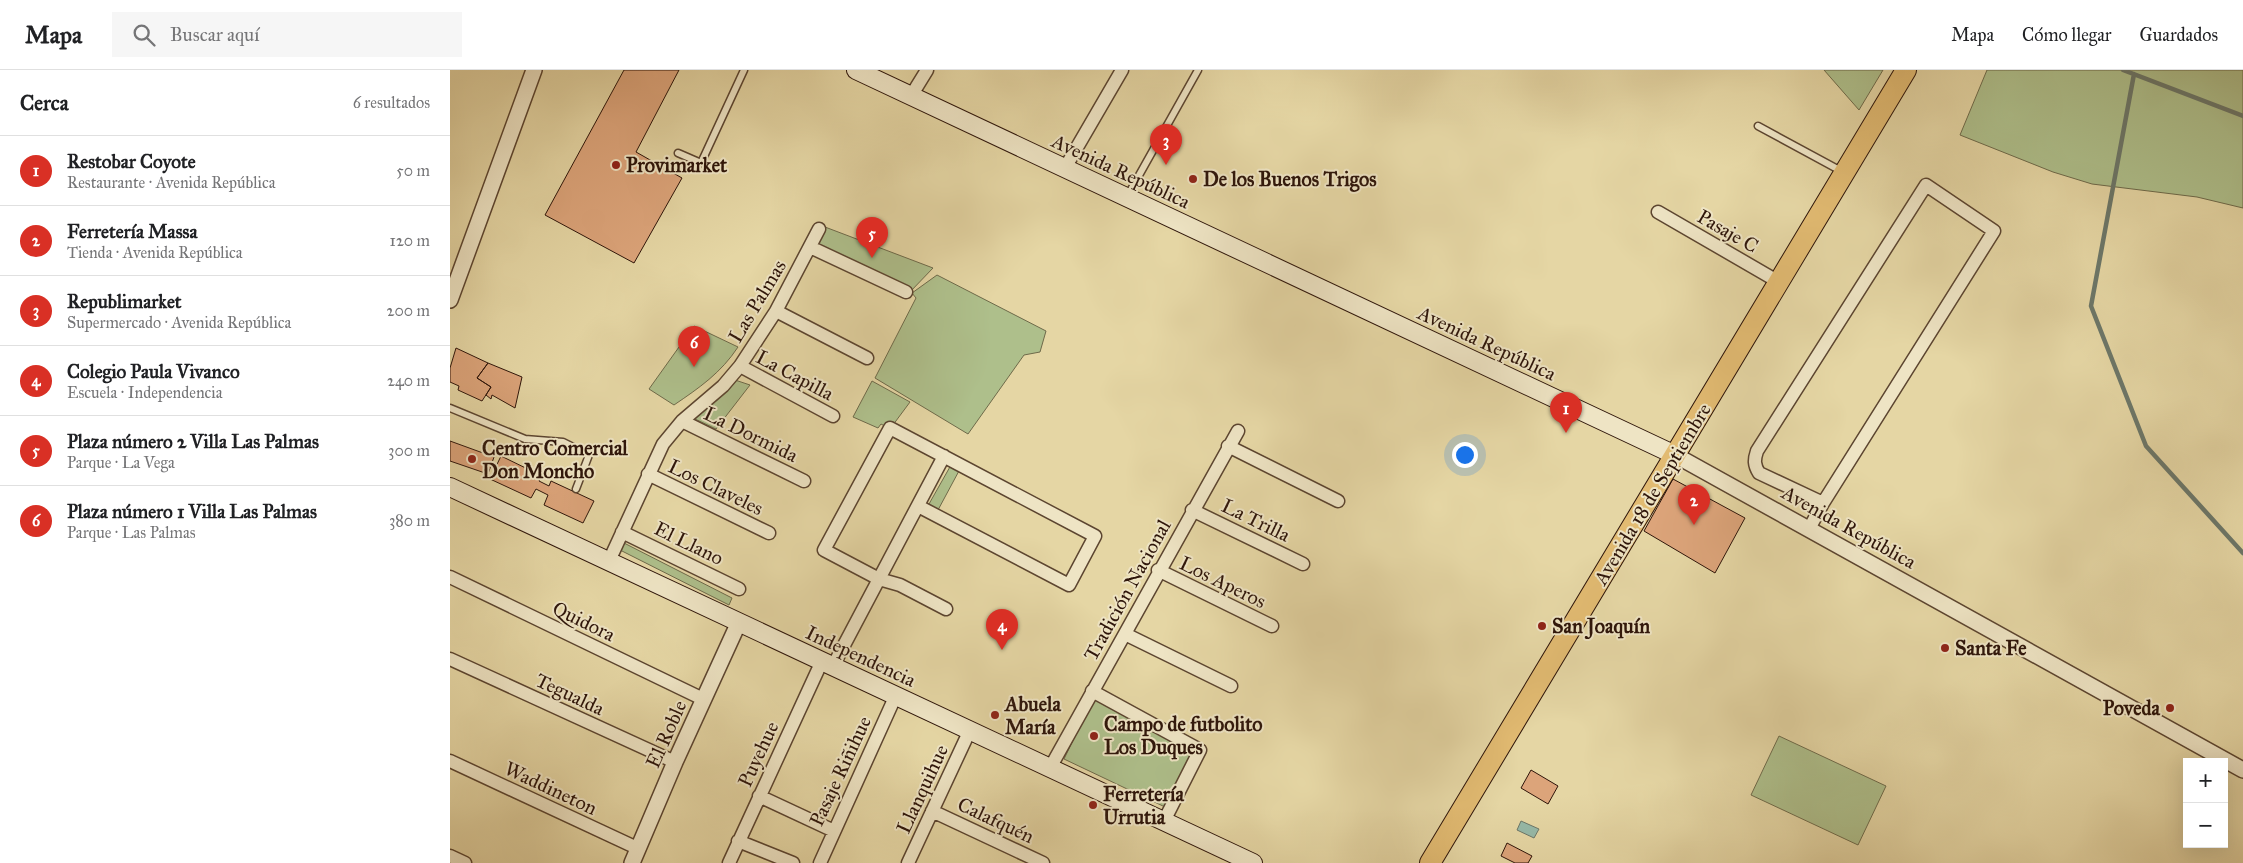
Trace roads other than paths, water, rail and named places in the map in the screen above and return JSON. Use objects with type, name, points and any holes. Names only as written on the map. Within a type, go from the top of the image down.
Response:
[{"type":"main road","name":"Avenida República","points":[[856,70],[1676,455]]},
{"type":"main road","name":"Avenida 18 de Septiembre","points":[[1430,863],[1906,70]]},
{"type":"main road","name":"Independencia","points":[[450,488],[1253,863]]},
{"type":"street","points":[[450,300],[534,70]]},
{"type":"street","points":[[911,96],[927,70]]},
{"type":"street","points":[[1065,168],[1122,70]]},
{"type":"street","points":[[1809,529],[1823,503],[1994,231],[1926,185],[1754,459],[1755,467],[1764,476],[1823,503]]},
{"type":"street","name":"Pasaje C","points":[[1658,212],[1779,282]]},
{"type":"street","name":"Las Palmas","points":[[609,561],[663,444],[682,420],[723,386],[740,366],[776,311],[819,229]]},
{"type":"street","points":[[810,247],[906,292]]},
{"type":"street","points":[[776,311],[868,358]]},
{"type":"street","name":"La Capilla","points":[[740,366],[833,416]]},
{"type":"street","name":"La Dormida","points":[[682,420],[804,481]]},
{"type":"street","points":[[918,506],[1069,586],[1095,536],[890,428],[824,550],[879,579],[900,585],[946,609]]},
{"type":"street","name":"Tradición Nacional","points":[[1050,768],[1125,634],[1158,570],[1238,431]]},
{"type":"street","points":[[1228,446],[1338,501]]},
{"type":"street","name":"Avenida República","points":[[1676,455],[2243,770]]},
{"type":"street","name":"Puyehue","points":[[729,863],[758,796],[827,663],[879,579],[944,456]]},
{"type":"street","name":"Los Claveles","points":[[648,474],[769,533]]},
{"type":"street","name":"La Trilla","points":[[1192,510],[1303,564]]},
{"type":"street","name":"El Llano","points":[[622,532],[739,589]]},
{"type":"street","name":"Los Aperos","points":[[1158,570],[1272,626]]},
{"type":"street","name":"Quidora","points":[[450,577],[703,700]]},
{"type":"street","name":"El Roble","points":[[632,863],[675,762],[739,622]]},
{"type":"street","points":[[1125,634],[1231,686]]},
{"type":"street","name":"Tegualda","points":[[450,659],[675,762]]},
{"type":"street","points":[[1092,691],[1200,750],[1164,821]]},
{"type":"street","name":"Pasaje Riñihue","points":[[820,863],[896,695]]},
{"type":"street","name":"Llanquihue","points":[[908,863],[970,730]]},
{"type":"street","name":"Waddineton","points":[[450,761],[637,848]]},
{"type":"street","points":[[758,796],[834,831]]},
{"type":"street","name":"Calafquén","points":[[932,810],[1043,863]]},
{"type":"street","points":[[738,841],[793,863]]},
{"type":"street","points":[[450,856],[465,863]]},
{"type":"lane","points":[[678,153],[701,163],[744,70]]},
{"type":"lane","points":[[1127,197],[1198,70]]},
{"type":"lane","points":[[1758,126],[1844,173]]},
{"type":"lane","points":[[450,408],[525,439],[563,442],[589,455],[576,488]]},
{"type":"waterway","points":[[2123,70],[2243,116]]},
{"type":"waterway","points":[[2134,74],[2091,306],[2146,446],[2243,553]]},
{"type":"place","name":"Provimarket","points":[[616,165]]},
{"type":"place","name":"Republimarket","points":[[1166,165]]},
{"type":"place","name":"De los Buenos Trigos","points":[[1193,179]]},
{"type":"place","name":"Plaza número 2 Villa Las Palmas","points":[[872,258]]},
{"type":"place","name":"Plaza número 1 Villa Las Palmas","points":[[694,367]]},
{"type":"place","name":"Restobar Coyote","points":[[1566,433]]},
{"type":"place","name":"Centro Comercial Don Moncho","points":[[472,459]]},
{"type":"place","name":"Ferretería Massa","points":[[1694,525]]},
{"type":"place","name":"San Joaquín","points":[[1542,626]]},
{"type":"place","name":"Santa Fe","points":[[1945,648]]},
{"type":"place","name":"Colegio Paula Vivanco","points":[[1002,650]]},
{"type":"place","name":"Poveda","points":[[2170,708]]},
{"type":"place","name":"Abuela María","points":[[995,715]]},
{"type":"place","name":"Campo de futbolito Los Duques","points":[[1094,736]]},
{"type":"place","name":"Ferretería Urrutia","points":[[1093,805]]}]
